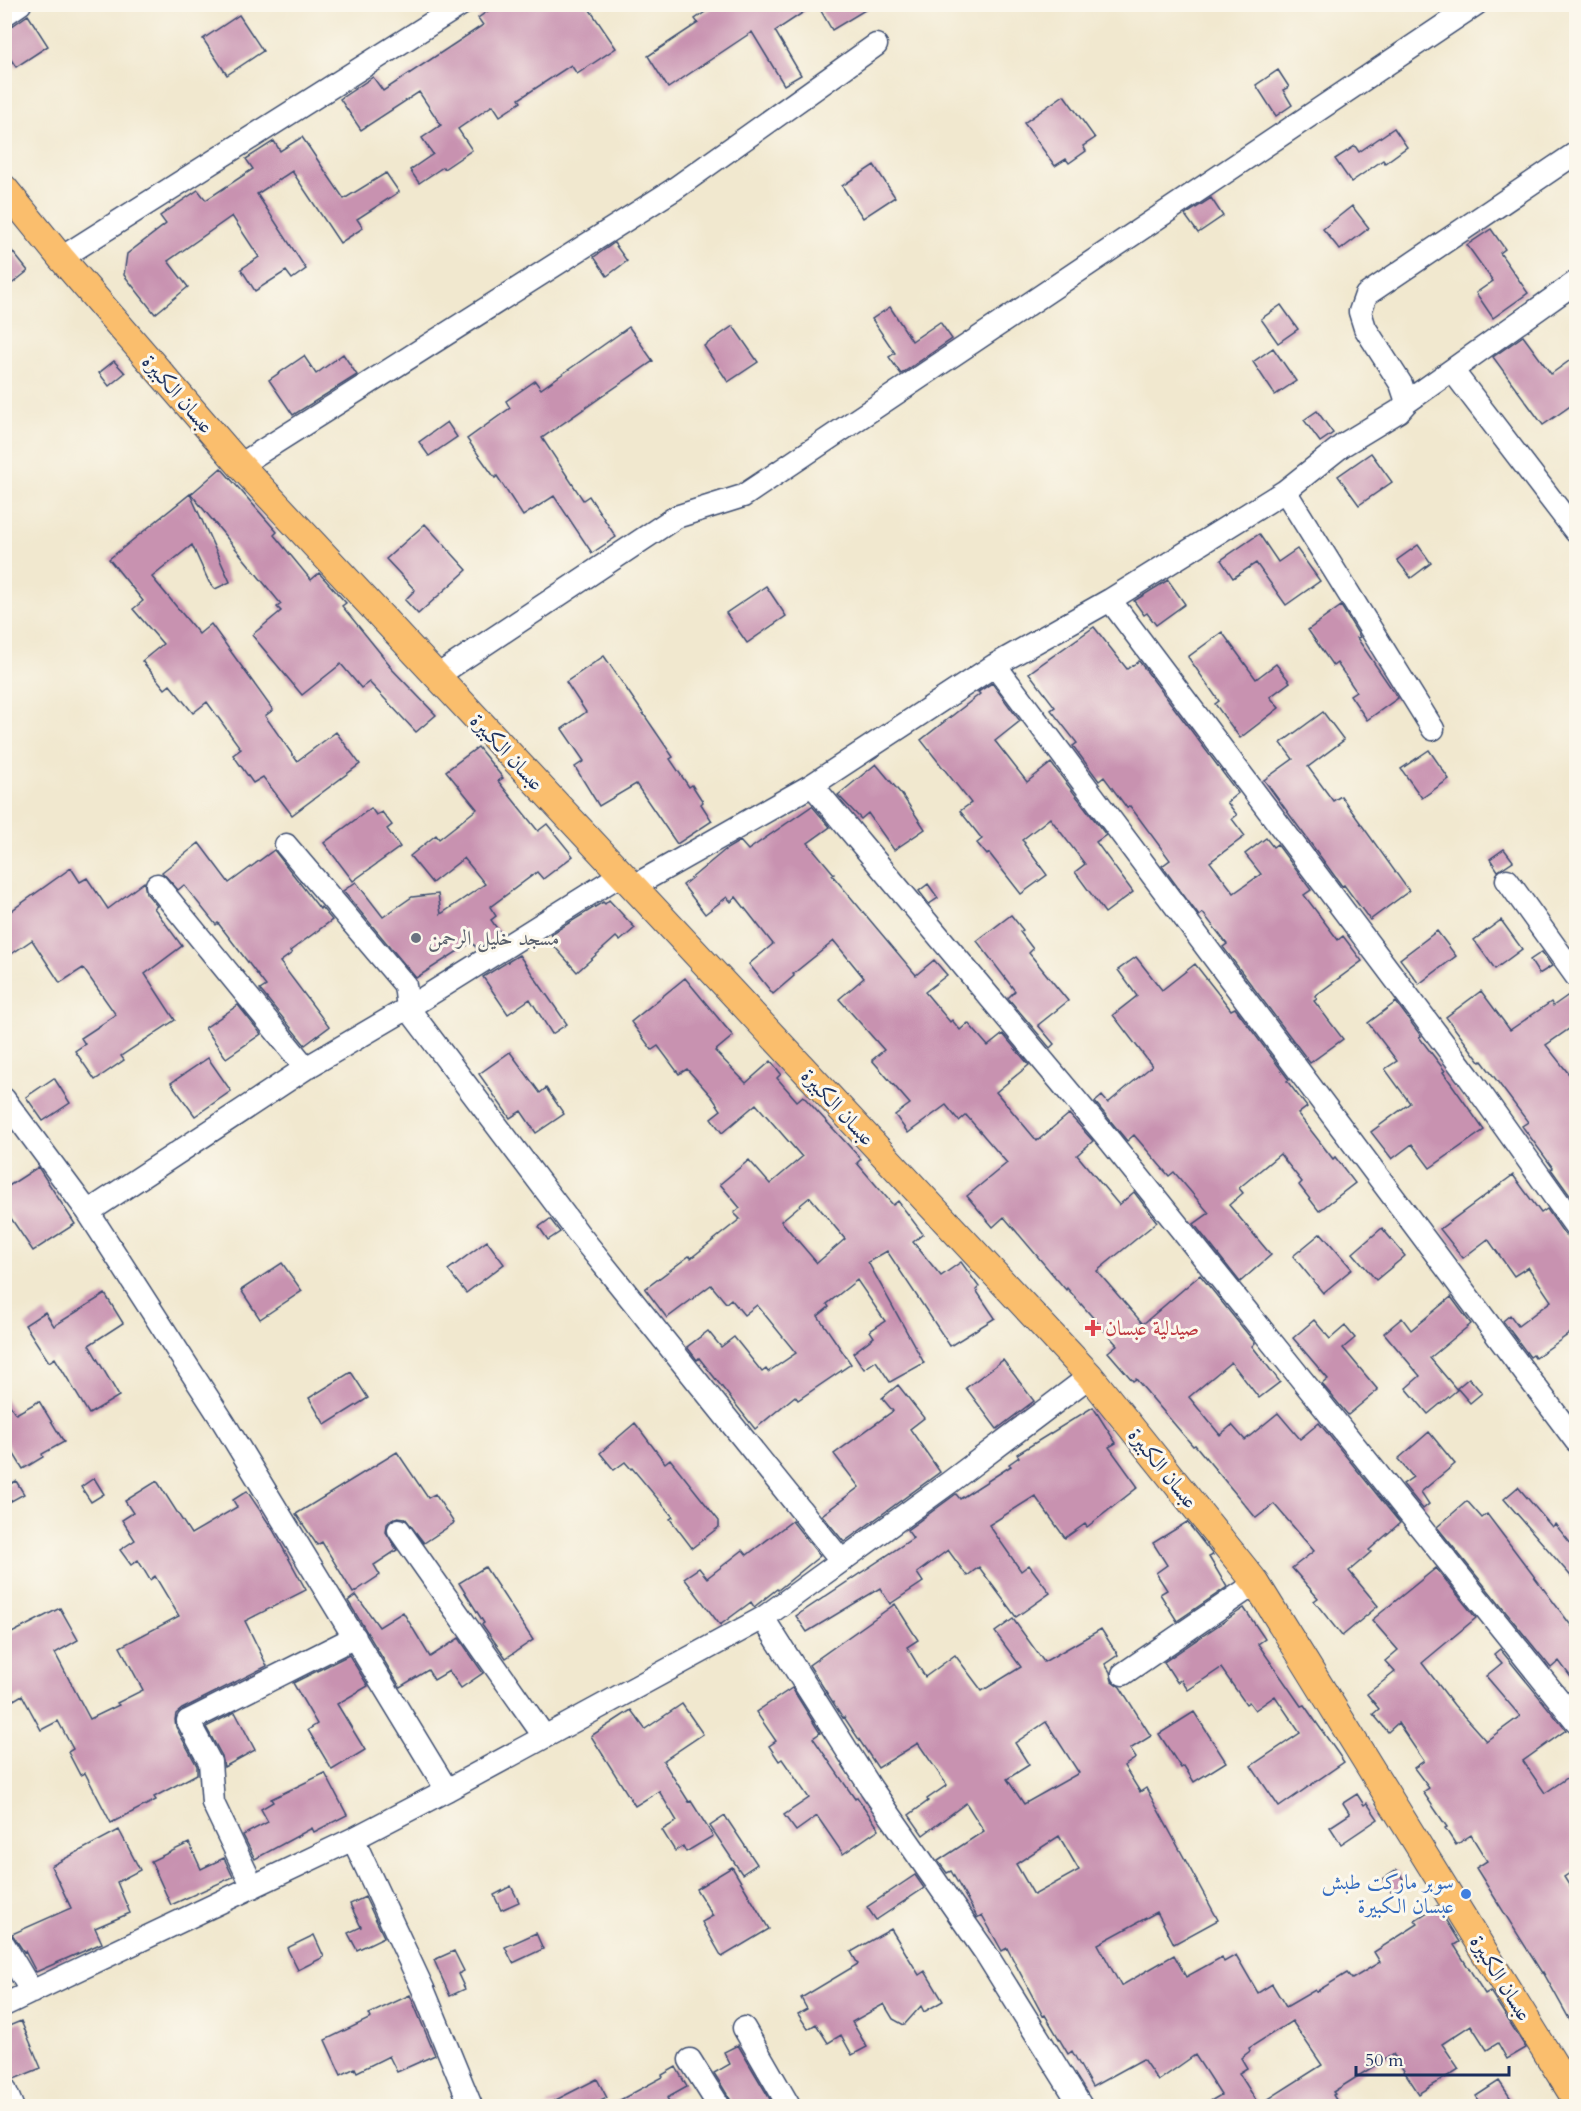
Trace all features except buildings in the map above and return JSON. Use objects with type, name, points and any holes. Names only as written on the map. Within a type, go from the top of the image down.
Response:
[{"type":"main road","name":"عبسان الكبيرة","points":[[4,188],[61,258],[240,465],[1090,1377],[1256,1583],[1576,2100]]},
{"type":"street","points":[[4,15],[20,4]]},
{"type":"street","points":[[61,258],[462,4]]},
{"type":"street","points":[[437,676],[676,517],[743,496],[1476,4]]},
{"type":"street","points":[[240,465],[673,190],[876,45]]},
{"type":"street","points":[[1407,402],[1401,384],[1365,328],[1360,312],[1366,295],[1576,153]]},
{"type":"street","points":[[88,1212],[306,1068],[626,880],[812,785],[995,665],[1110,600],[1285,491],[1343,445],[1399,411],[1407,402],[1576,282]]},
{"type":"street","points":[[1452,370],[1576,532]]},
{"type":"street","points":[[1285,491],[1433,729]]},
{"type":"street","points":[[1110,600],[1469,1077],[1576,1227]]},
{"type":"street","points":[[995,665],[1576,1441]]},
{"type":"street","points":[[812,785],[1106,1136],[1576,1721]]},
{"type":"street","points":[[286,845],[405,985],[408,1008],[578,1233],[841,1560]]},
{"type":"street","points":[[1507,880],[1576,976]]},
{"type":"street","points":[[157,885],[306,1068]]},
{"type":"street","points":[[4,1099],[88,1212],[224,1423],[447,1790]]},
{"type":"street","points":[[4,2005],[353,1839],[763,1618],[1090,1377]]},
{"type":"street","points":[[399,1530],[544,1736]]},
{"type":"street","points":[[1123,1674],[1256,1583]]},
{"type":"street","points":[[763,1618],[871,1788],[985,1952],[1081,2106]]},
{"type":"street","points":[[253,1887],[213,1803],[210,1762],[188,1721],[355,1637]]},
{"type":"street","points":[[353,1839],[423,1989],[471,2106]]},
{"type":"street","points":[[4,1945],[32,1992]]},
{"type":"street","points":[[744,2028],[789,2106]]},
{"type":"street","points":[[690,2060],[719,2106]]},
{"type":"street","points":[[4,2087],[12,2106]]},
{"type":"place","name":"مسجد خليل الرحمن","points":[[416,938]]},
{"type":"place","name":"صيدلية عبسان","points":[[1093,1328]]},
{"type":"place","name":"سوبر ماركت طبش عبسان الكبيرة","points":[[1466,1894]]}]
